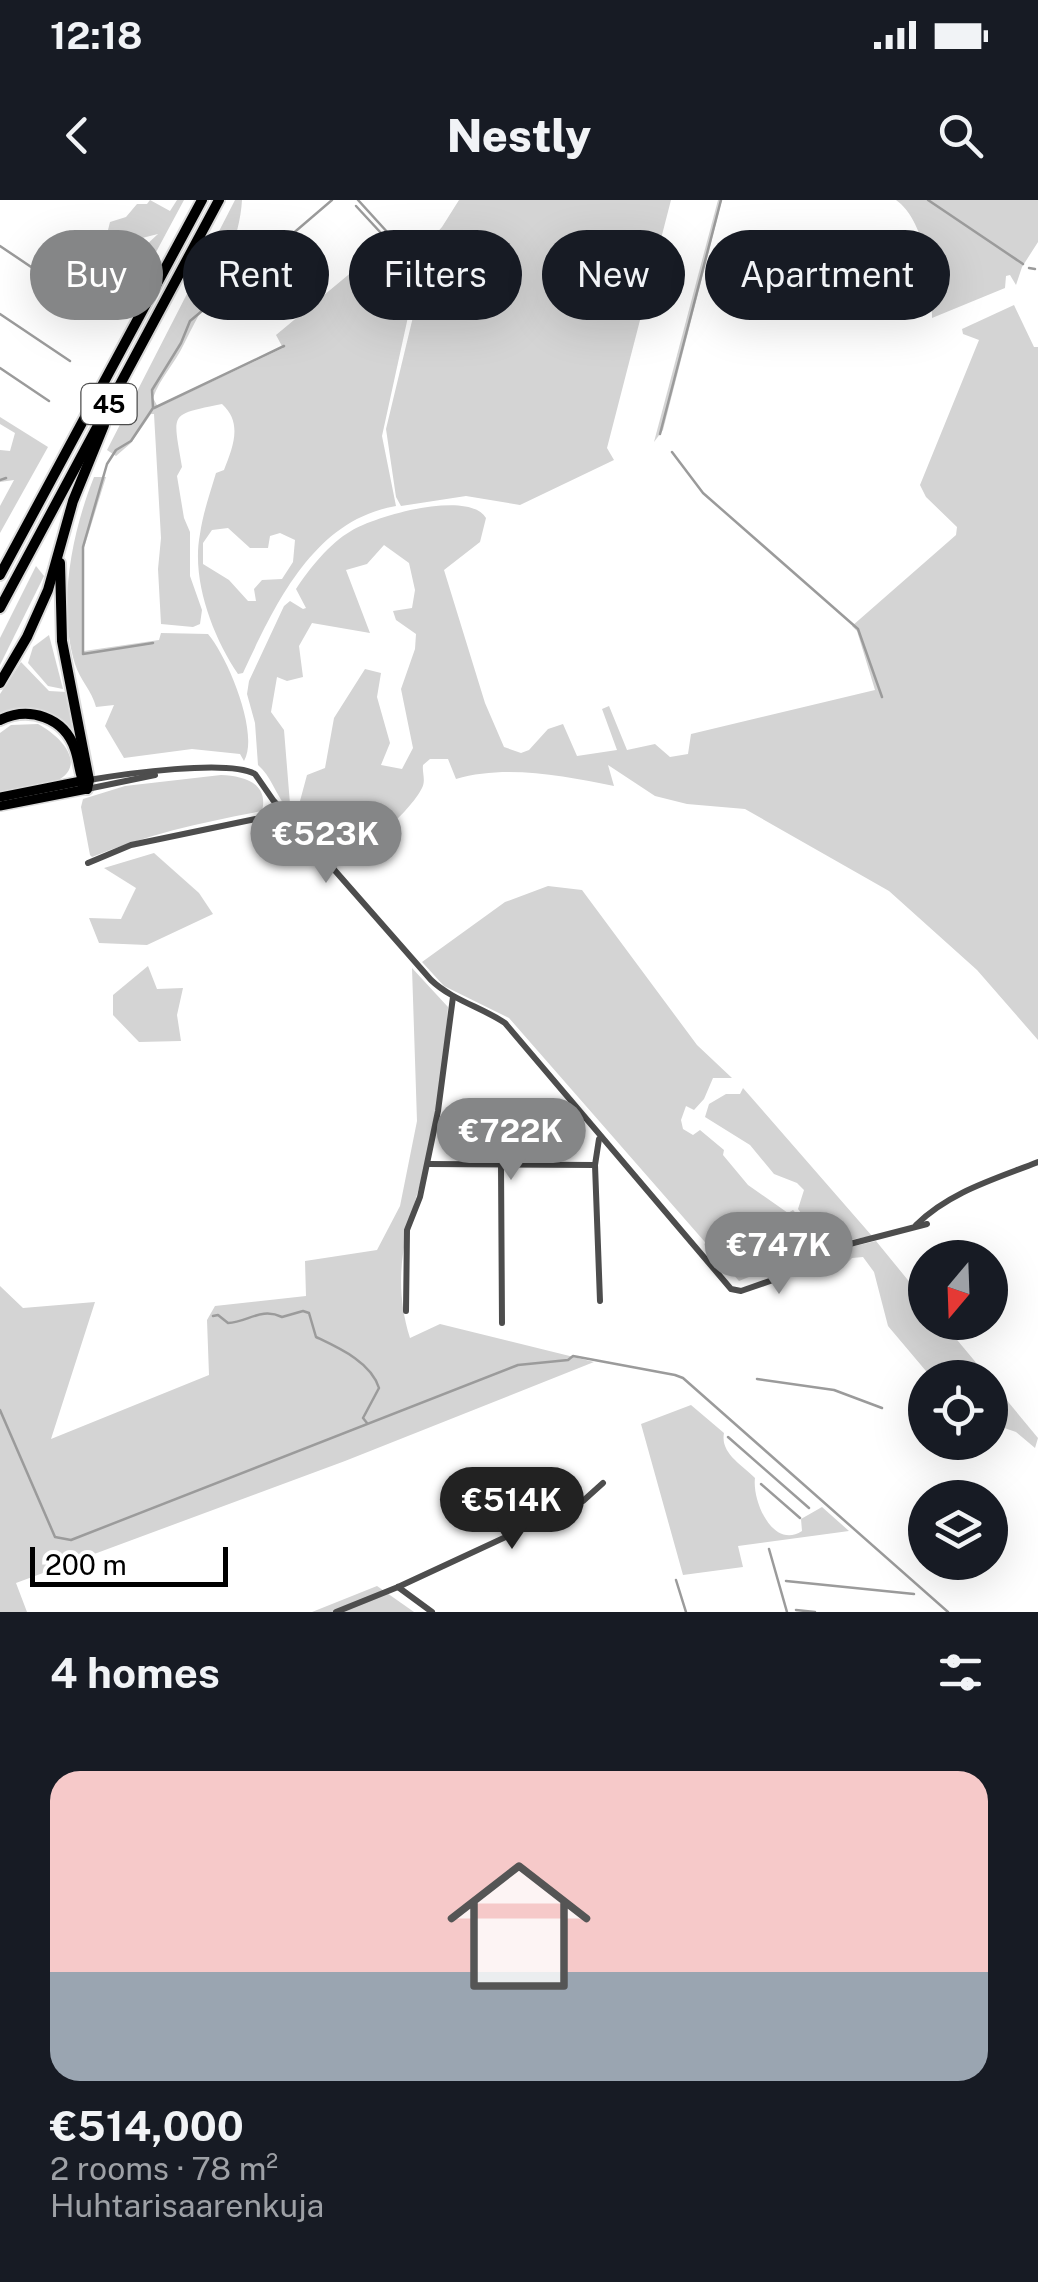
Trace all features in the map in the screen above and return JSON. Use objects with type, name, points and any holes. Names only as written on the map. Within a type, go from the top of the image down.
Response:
[{"type":"highway","name":"45","points":[[0,575],[202,200]]},
{"type":"highway","name":"45","points":[[0,608],[220,200]]},
{"type":"highway","points":[[0,682],[38,612],[80,480],[118,387]]},
{"type":"highway","points":[[0,562],[44,490]]},
{"type":"highway","points":[[64,536],[59,593],[62,640],[86,783]]},
{"type":"highway","points":[[0,720],[34,713],[60,726],[75,747],[86,783]]},
{"type":"main road","points":[[0,797],[86,783]]},
{"type":"main road","points":[[0,806],[86,783]]},
{"type":"street","points":[[86,783],[226,768],[247,769],[263,781],[273,800],[431,980],[453,997],[505,1023],[731,1289],[741,1291],[790,1274],[815,1254],[927,1224]]},
{"type":"street","points":[[88,862],[131,845],[285,813]]},
{"type":"street","points":[[406,1311],[407,1230],[428,1164],[453,997]]},
{"type":"street","points":[[600,1138],[595,1165],[600,1301]]},
{"type":"street","points":[[913,1228],[933,1208],[1038,1162]]},
{"type":"street","points":[[428,1164],[595,1165]]},
{"type":"street","points":[[501,1165],[502,1323]]},
{"type":"street","points":[[336,1612],[398,1588],[583,1501],[604,1483]]},
{"type":"street","points":[[398,1588],[432,1612]]},
{"type":"shaded area","points":[[150,200],[170,211],[177,200],[184,200],[163,239],[163,230],[108,230],[110,222],[126,217],[137,204]]},
{"type":"shaded area","points":[[235,200],[242,200],[237,230],[220,230]]},
{"type":"shaded area","points":[[459,200],[671,200],[663,230],[542,230],[542,320],[640,320],[607,448],[614,460],[520,505],[466,496],[401,506],[396,497],[386,429],[412,320],[522,320],[522,230],[439,230]]},
{"type":"shaded area","points":[[718,200],[722,200],[714,230],[710,230]]},
{"type":"shaded area","points":[[896,200],[1038,200],[1038,242],[1016,285],[1010,275],[1006,276],[1005,288],[950,311],[950,230],[917,230]]},
{"type":"shaded area","points":[[705,249],[705,266],[663,430],[654,442]]},
{"type":"shaded area","points":[[349,274],[349,320],[407,320],[382,436],[396,506],[367,514],[320,547],[284,594],[243,673],[238,674],[220,643],[206,607],[199,570],[205,511],[216,473],[224,470],[233,444],[234,427],[228,411],[222,404],[192,411],[183,414],[176,426],[182,467],[177,476],[190,532],[190,576],[202,610],[200,624],[193,627],[161,624],[154,414],[116,456],[107,450],[183,302],[183,320],[196,320],[156,391],[153,398],[158,407],[283,348],[276,335],[294,320],[329,320],[329,291]],"holes":[[[228,528],[250,548],[268,548],[270,536],[280,533],[295,540],[293,562],[282,579],[262,580],[254,589],[256,601],[248,601],[229,580],[203,564],[203,543],[212,530]]]},
{"type":"shaded area","points":[[1014,305],[1034,347],[1038,347],[1038,1040],[977,970],[889,891],[745,809],[687,804],[655,796],[608,765],[614,786],[515,772],[456,779],[448,759],[430,759],[423,765],[422,788],[396,820],[359,848],[336,856],[291,810],[300,801],[307,775],[325,768],[334,718],[365,669],[381,673],[377,697],[390,743],[381,765],[402,769],[413,748],[401,689],[416,634],[396,620],[393,611],[412,608],[415,590],[409,563],[384,545],[367,564],[346,570],[370,633],[312,623],[299,646],[303,677],[287,681],[277,677],[271,712],[284,730],[290,804],[286,807],[258,765],[255,723],[247,694],[249,681],[284,606],[290,601],[306,608],[296,589],[301,581],[328,549],[351,531],[400,513],[442,505],[476,510],[486,518],[480,542],[444,570],[485,703],[504,747],[521,753],[529,750],[548,729],[563,724],[577,756],[617,750],[602,709],[609,706],[627,750],[655,744],[670,757],[688,754],[691,734],[875,690],[857,631],[852,626],[956,535],[957,527],[926,497],[920,485],[979,340],[963,334],[962,329]]},
{"type":"shaded area","points":[[0,417],[48,447],[0,533],[0,506],[14,480],[0,482],[0,450],[10,451],[15,433],[0,424]]},
{"type":"shaded area","points":[[94,477],[106,477],[84,548],[84,651],[159,640],[161,633],[208,634],[232,676],[245,714],[248,748],[244,761],[240,754],[192,749],[124,758],[105,726],[114,705],[96,707],[75,664],[67,618],[74,545]]},
{"type":"shaded area","points":[[36,566],[44,576],[0,665],[0,638]]},
{"type":"shaded area","points":[[49,635],[63,689],[48,686],[28,663],[33,647]]},
{"type":"shaded area","points":[[21,662],[49,691],[67,692],[78,740],[59,721],[0,718],[0,694]]},
{"type":"shaded area","points":[[38,724],[68,751],[70,767],[49,785],[0,794],[0,733],[11,725]]},
{"type":"shaded area","points":[[221,775],[253,783],[262,794],[262,811],[90,855],[83,799],[125,786]]},
{"type":"shaded area","points":[[154,853],[199,893],[213,914],[147,945],[99,943],[89,918],[121,919],[136,888],[104,868]]},
{"type":"shaded area","points":[[548,886],[582,890],[697,1045],[732,1078],[713,1078],[694,1110],[686,1106],[681,1120],[683,1129],[693,1135],[700,1130],[724,1150],[723,1155],[748,1185],[788,1213],[793,1210],[807,1221],[798,1209],[804,1190],[774,1174],[750,1145],[705,1117],[709,1104],[726,1094],[740,1094],[743,1088],[872,1236],[816,1246],[825,1253],[876,1241],[908,1280],[908,1340],[957,1340],[974,1360],[917,1360],[888,1326],[874,1272],[863,1257],[852,1258],[842,1268],[809,1273],[795,1258],[739,1281],[509,1018],[444,986],[422,962],[505,902]]},
{"type":"shaded area","points":[[148,966],[157,989],[183,988],[177,1015],[181,1041],[139,1042],[113,1015],[113,995]]},
{"type":"shaded area","points":[[412,968],[448,1007],[436,1117],[403,1257],[403,1309],[410,1338],[440,1324],[594,1362],[345,1461],[16,1583],[27,1612],[0,1612],[0,1286],[23,1308],[95,1302],[51,1439],[209,1375],[207,1320],[215,1306],[306,1296],[305,1261],[377,1250],[400,1206],[417,1121]]},
{"type":"shaded area","points":[[1008,1402],[1038,1438],[1035,1448],[1008,1429]]},
{"type":"shaded area","points":[[691,1405],[724,1433],[729,1453],[755,1478],[761,1510],[774,1529],[792,1535],[802,1531],[801,1519],[822,1507],[849,1531],[738,1546],[743,1567],[683,1575],[641,1424]]},
{"type":"shaded area","points":[[377,1586],[414,1612],[312,1612]]},
{"type":"waterway","points":[[297,230],[332,200]]},
{"type":"waterway","points":[[358,200],[385,230]]},
{"type":"waterway","points":[[660,434],[721,200]]},
{"type":"waterway","points":[[928,200],[1023,264]]},
{"type":"waterway","points":[[356,206],[378,230]]},
{"type":"waterway","points":[[0,246],[30,266]]},
{"type":"waterway","points":[[1029,268],[1035,269]]},
{"type":"waterway","points":[[0,314],[70,361]]},
{"type":"waterway","points":[[153,643],[83,654],[83,547],[107,464],[116,450],[131,441],[153,408],[152,390],[191,320]]},
{"type":"waterway","points":[[154,408],[284,346]]},
{"type":"waterway","points":[[0,368],[49,401]]},
{"type":"waterway","points":[[672,452],[703,493],[858,629],[882,697]]},
{"type":"waterway","points":[[0,480],[6,478]]},
{"type":"waterway","points":[[213,1316],[218,1315],[228,1323],[261,1314],[282,1317],[309,1313],[316,1337],[353,1357],[375,1379],[379,1388],[363,1418],[367,1423]]},
{"type":"waterway","points":[[0,1410],[55,1537],[71,1540],[518,1365],[568,1360],[573,1356],[675,1375],[948,1612]]},
{"type":"waterway","points":[[757,1379],[834,1390],[882,1408]]},
{"type":"waterway","points":[[728,1437],[809,1508]]},
{"type":"waterway","points":[[761,1484],[800,1518]]},
{"type":"waterway","points":[[769,1549],[787,1612]]},
{"type":"waterway","points":[[676,1580],[686,1612]]},
{"type":"waterway","points":[[786,1581],[914,1594]]},
{"type":"waterway","points":[[796,1610],[815,1612]]}]
